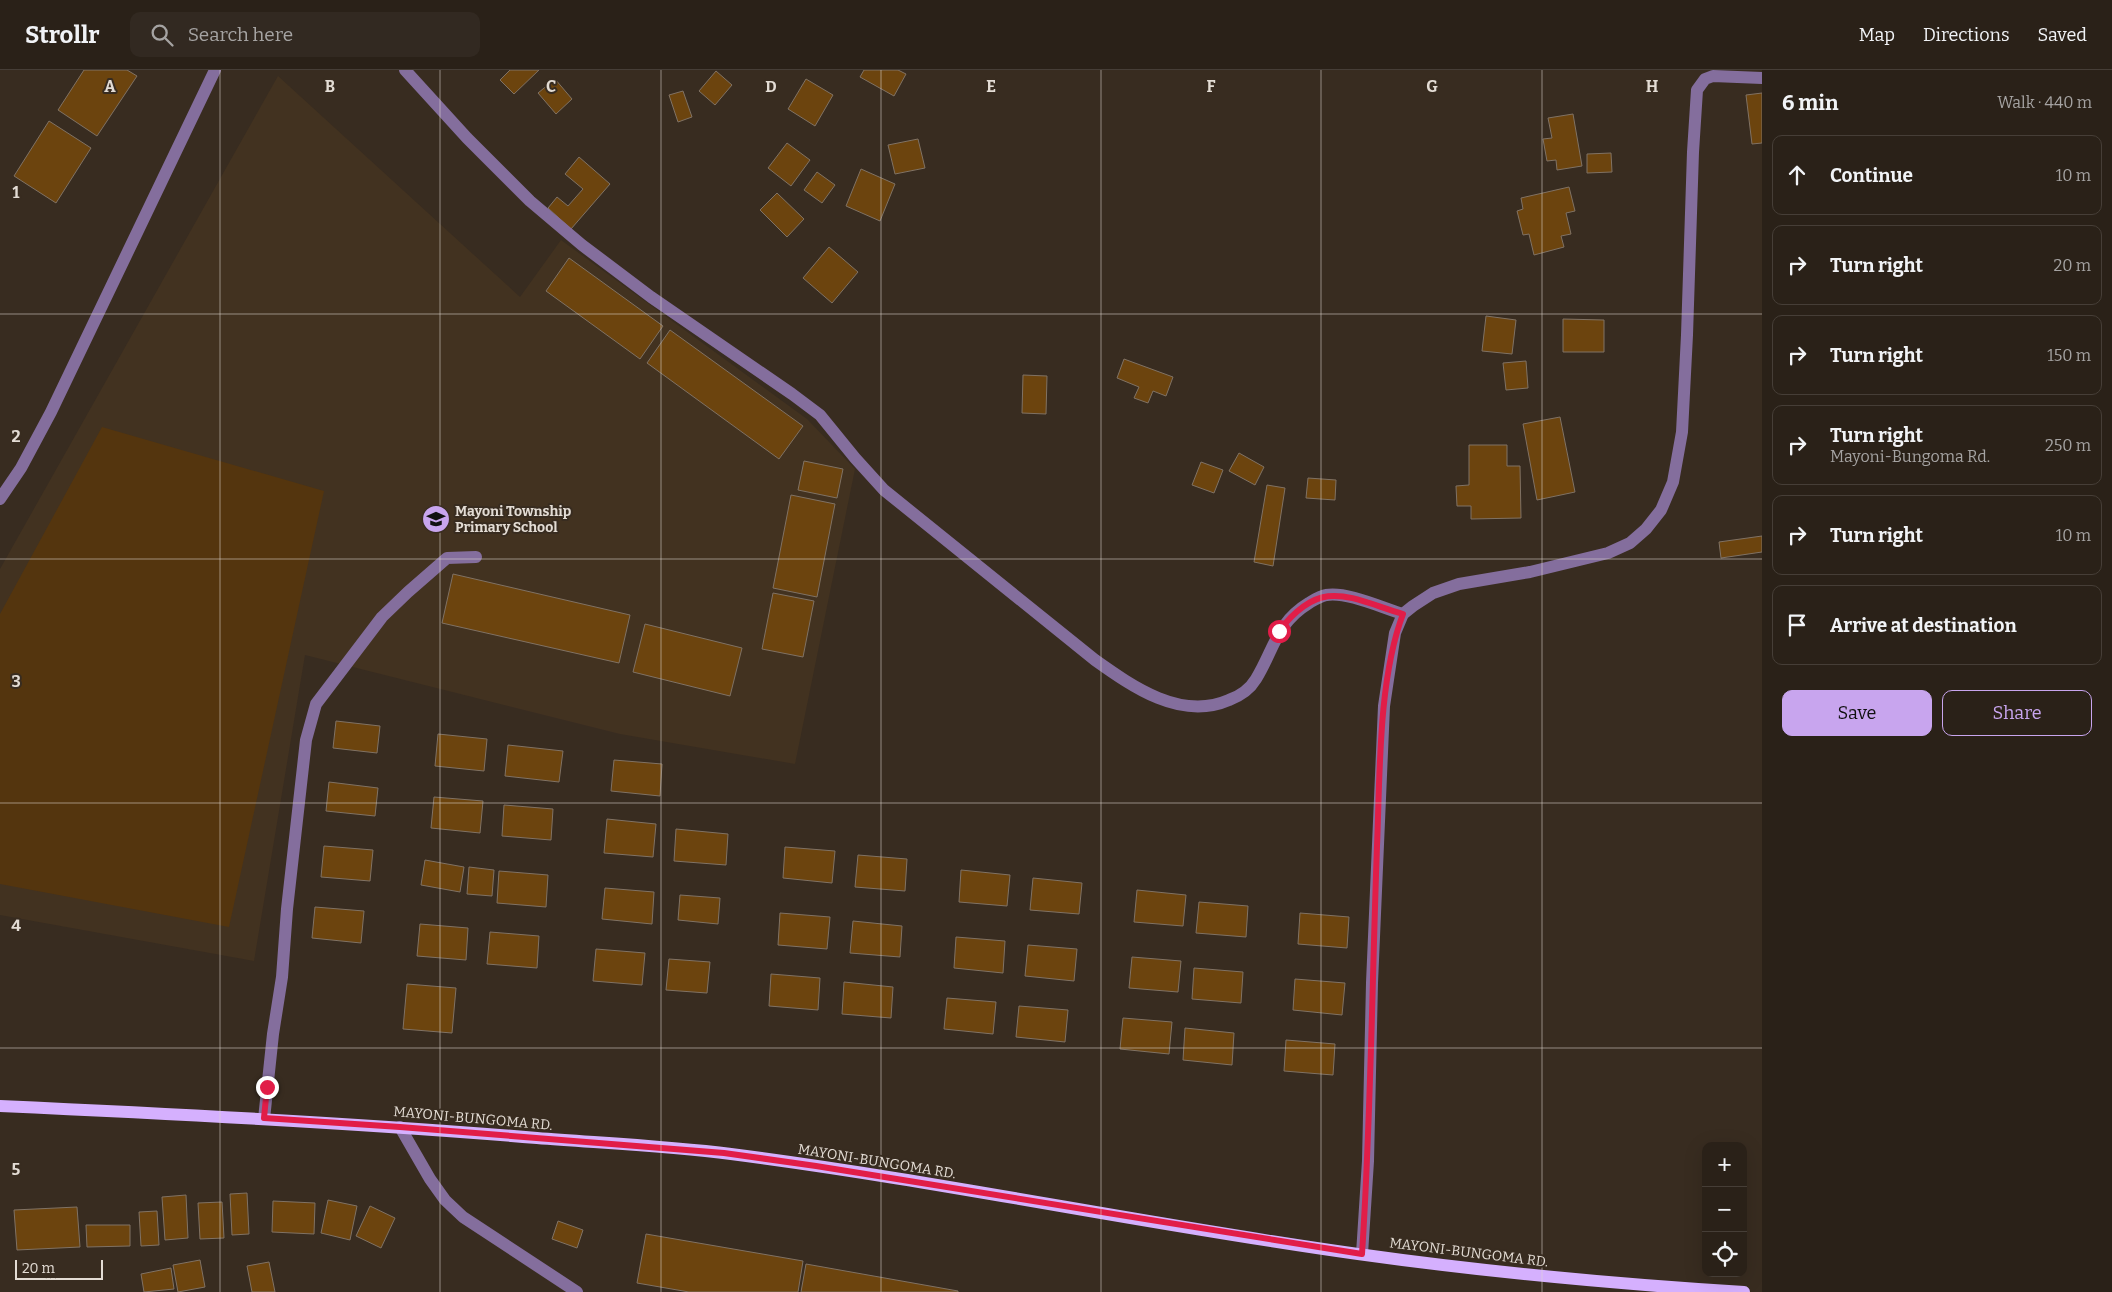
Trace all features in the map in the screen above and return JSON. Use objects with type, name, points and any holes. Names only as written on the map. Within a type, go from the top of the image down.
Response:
[{"type":"main road","name":"MAYONI-BUNGOMA RD.","points":[[0,1106],[264,1118],[724,1153],[816,1166],[1362,1254],[1504,1272],[1625,1284],[1744,1292]]},
{"type":"street","points":[[0,499],[21,468],[51,412],[214,70]]},
{"type":"street","points":[[405,70],[467,138],[530,201],[574,239],[651,298],[820,415],[884,490],[1056,630],[1129,685],[1175,704],[1207,707],[1220,704],[1232,699],[1250,687],[1256,680],[1279,631],[1289,618],[1316,599],[1326,595],[1338,595],[1403,614]]},
{"type":"street","points":[[1362,1254],[1368,1161],[1372,983],[1384,706],[1396,633],[1403,614],[1433,593],[1459,584],[1530,572],[1608,553],[1630,543],[1646,529],[1661,510],[1673,482],[1682,432],[1697,90],[1705,79],[1713,76],[1739,75],[1762,78]]},
{"type":"street","points":[[264,1118],[273,1034],[282,977],[288,891],[304,749],[316,704],[382,617],[408,592],[447,558],[476,557]]},
{"type":"street","points":[[400,1127],[430,1179],[445,1200],[463,1217],[577,1292]]},
{"type":"shaded area","name":"Mayoni Township Primary School","points":[[278,76],[520,297],[561,240],[807,419],[855,469],[795,764],[620,734],[305,655],[254,961],[0,915],[0,569]]},
{"type":"shaded area","points":[[102,427],[324,491],[229,927],[0,884],[0,614]]},
{"type":"building","points":[[84,70],[127,70],[137,76],[97,136],[58,110]]},
{"type":"building","points":[[510,70],[539,70],[514,94],[500,80]]},
{"type":"building","points":[[864,70],[898,70],[906,74],[894,96],[860,77]]},
{"type":"building","points":[[716,71],[732,85],[715,105],[699,91]]},
{"type":"building","points":[[555,79],[572,99],[556,114],[538,93]]},
{"type":"building","points":[[806,79],[833,95],[815,126],[788,109]]},
{"type":"building","points":[[683,91],[692,117],[678,122],[669,95]]},
{"type":"building","points":[[1762,93],[1762,143],[1752,144],[1746,95]]},
{"type":"building","points":[[1573,114],[1582,166],[1557,170],[1556,160],[1547,161],[1543,139],[1552,138],[1548,118]]},
{"type":"building","points":[[49,121],[91,148],[56,203],[14,176]]},
{"type":"building","points":[[918,139],[925,168],[895,174],[888,145]]},
{"type":"building","points":[[787,143],[810,160],[791,186],[768,168]]},
{"type":"building","points":[[1611,153],[1612,172],[1587,173],[1587,154]]},
{"type":"building","points":[[579,157],[610,184],[571,229],[548,208],[557,197],[568,206],[583,189],[565,174]]},
{"type":"building","points":[[861,169],[895,184],[880,221],[846,206]]},
{"type":"building","points":[[817,172],[835,185],[822,203],[804,190]]},
{"type":"building","points":[[1569,187],[1575,211],[1566,213],[1571,234],[1561,236],[1564,247],[1534,255],[1529,234],[1523,235],[1517,211],[1523,209],[1521,198]]},
{"type":"building","points":[[777,193],[804,219],[787,237],[760,210]]},
{"type":"building","points":[[829,247],[858,272],[832,303],[803,278]]},
{"type":"building","points":[[569,258],[663,326],[640,359],[546,291]]},
{"type":"building","points":[[1486,316],[1516,320],[1512,354],[1482,351]]},
{"type":"building","points":[[1563,319],[1604,320],[1604,352],[1563,352]]},
{"type":"building","points":[[670,330],[803,426],[779,459],[647,363]]},
{"type":"building","points":[[1124,359],[1173,377],[1166,396],[1153,391],[1148,403],[1134,398],[1139,387],[1117,378]]},
{"type":"building","points":[[1526,361],[1528,388],[1506,390],[1503,363]]},
{"type":"building","points":[[1023,375],[1047,376],[1046,414],[1022,413]]},
{"type":"building","points":[[1560,417],[1575,492],[1537,500],[1523,424]]},
{"type":"building","points":[[1469,445],[1507,445],[1507,466],[1520,466],[1521,518],[1471,519],[1471,506],[1457,506],[1456,486],[1469,485]]},
{"type":"building","points":[[1239,453],[1264,467],[1255,485],[1229,471]]},
{"type":"building","points":[[804,461],[843,469],[837,498],[798,490]]},
{"type":"building","points":[[1201,462],[1223,470],[1214,493],[1192,485]]},
{"type":"building","points":[[1308,478],[1336,480],[1335,500],[1306,498]]},
{"type":"building","points":[[1267,485],[1285,488],[1273,566],[1254,562]]},
{"type":"building","points":[[791,495],[835,504],[817,597],[773,588]]},
{"type":"building","points":[[1762,536],[1762,552],[1721,558],[1719,542]]},
{"type":"building","points":[[453,574],[630,615],[619,663],[442,623]]},
{"type":"building","points":[[773,593],[814,601],[803,657],[762,649]]},
{"type":"building","points":[[645,624],[742,648],[730,696],[633,672]]},
{"type":"building","points":[[336,721],[380,726],[377,753],[333,748]]},
{"type":"building","points":[[438,734],[487,739],[484,771],[435,766]]},
{"type":"building","points":[[508,745],[563,751],[559,782],[505,776]]},
{"type":"building","points":[[614,760],[662,764],[660,796],[611,791]]},
{"type":"building","points":[[329,782],[378,788],[375,816],[326,811]]},
{"type":"building","points":[[434,797],[483,801],[480,833],[431,828]]},
{"type":"building","points":[[504,805],[553,809],[551,840],[502,836]]},
{"type":"building","points":[[607,819],[656,824],[653,857],[604,853]]},
{"type":"building","points":[[676,829],[728,834],[726,865],[674,861]]},
{"type":"building","points":[[324,846],[373,850],[370,881],[321,877]]},
{"type":"building","points":[[785,847],[835,851],[832,883],[783,878]]},
{"type":"building","points":[[858,855],[907,859],[905,891],[855,887]]},
{"type":"building","points":[[425,860],[464,867],[460,892],[421,885]]},
{"type":"building","points":[[469,867],[494,870],[492,896],[467,894]]},
{"type":"building","points":[[961,870],[1010,875],[1007,906],[959,902]]},
{"type":"building","points":[[499,871],[548,875],[546,907],[497,903]]},
{"type":"building","points":[[1033,878],[1082,883],[1079,914],[1030,910]]},
{"type":"building","points":[[605,888],[654,892],[652,924],[602,919]]},
{"type":"building","points":[[1137,890],[1186,895],[1183,926],[1134,922]]},
{"type":"building","points":[[680,895],[720,898],[718,924],[678,920]]},
{"type":"building","points":[[1199,902],[1248,906],[1246,937],[1196,933]]},
{"type":"building","points":[[315,907],[364,911],[361,943],[312,938]]},
{"type":"building","points":[[780,913],[830,917],[827,949],[778,945]]},
{"type":"building","points":[[1300,913],[1349,917],[1347,948],[1298,944]]},
{"type":"building","points":[[853,921],[902,926],[900,957],[850,953]]},
{"type":"building","points":[[420,924],[468,928],[466,960],[417,956]]},
{"type":"building","points":[[490,932],[539,936],[537,968],[487,964]]},
{"type":"building","points":[[956,937],[1005,941],[1003,973],[954,968]]},
{"type":"building","points":[[1028,945],[1077,949],[1074,981],[1025,976]]},
{"type":"building","points":[[596,949],[645,953],[642,985],[593,981]]},
{"type":"building","points":[[1132,957],[1181,961],[1178,992],[1129,988]]},
{"type":"building","points":[[669,959],[710,962],[707,993],[666,990]]},
{"type":"building","points":[[1194,968],[1243,972],[1241,1003],[1192,999]]},
{"type":"building","points":[[771,974],[820,978],[818,1010],[769,1006]]},
{"type":"building","points":[[1295,979],[1345,983],[1342,1015],[1293,1010]]},
{"type":"building","points":[[844,982],[893,987],[891,1018],[842,1014]]},
{"type":"building","points":[[407,984],[456,988],[452,1033],[403,1029]]},
{"type":"building","points":[[947,998],[996,1002],[993,1034],[944,1029]]},
{"type":"building","points":[[1019,1006],[1068,1010],[1065,1042],[1016,1037]]},
{"type":"building","points":[[1123,1018],[1172,1022],[1169,1054],[1120,1049]]},
{"type":"building","points":[[1185,1028],[1234,1033],[1232,1065],[1183,1060]]},
{"type":"building","points":[[1286,1040],[1335,1044],[1333,1075],[1284,1071]]},
{"type":"building","points":[[247,1193],[249,1234],[232,1235],[230,1194]]},
{"type":"building","points":[[186,1195],[188,1238],[165,1240],[162,1197]]},
{"type":"building","points":[[328,1200],[357,1206],[350,1240],[321,1233]]},
{"type":"building","points":[[273,1201],[315,1203],[314,1234],[272,1232]]},
{"type":"building","points":[[222,1202],[224,1238],[200,1239],[198,1203]]},
{"type":"building","points":[[370,1206],[395,1218],[381,1248],[356,1236]]},
{"type":"building","points":[[77,1207],[80,1247],[17,1250],[14,1210]]},
{"type":"building","points":[[157,1211],[159,1245],[141,1246],[139,1212]]},
{"type":"building","points":[[558,1221],[583,1230],[577,1248],[552,1239]]},
{"type":"building","points":[[86,1225],[130,1225],[130,1246],[87,1247]]},
{"type":"building","points":[[646,1234],[803,1261],[798,1292],[689,1292],[637,1283]]},
{"type":"building","points":[[200,1260],[205,1287],[178,1292],[173,1265]]},
{"type":"building","points":[[269,1262],[275,1292],[252,1292],[247,1266]]},
{"type":"building","points":[[806,1264],[958,1291],[958,1292],[801,1292]]},
{"type":"building","points":[[171,1268],[174,1289],[144,1292],[141,1274]]},
{"type":"place","name":"Mayoni Township Primary School","points":[[436,519]]},
{"type":"route","points":[[267,1087],[264,1118],[724,1153],[816,1166],[1362,1254],[1368,1161],[1372,983],[1384,706],[1392,651],[1403,614],[1338,595],[1326,595],[1304,606],[1289,618],[1279,631]]}]
